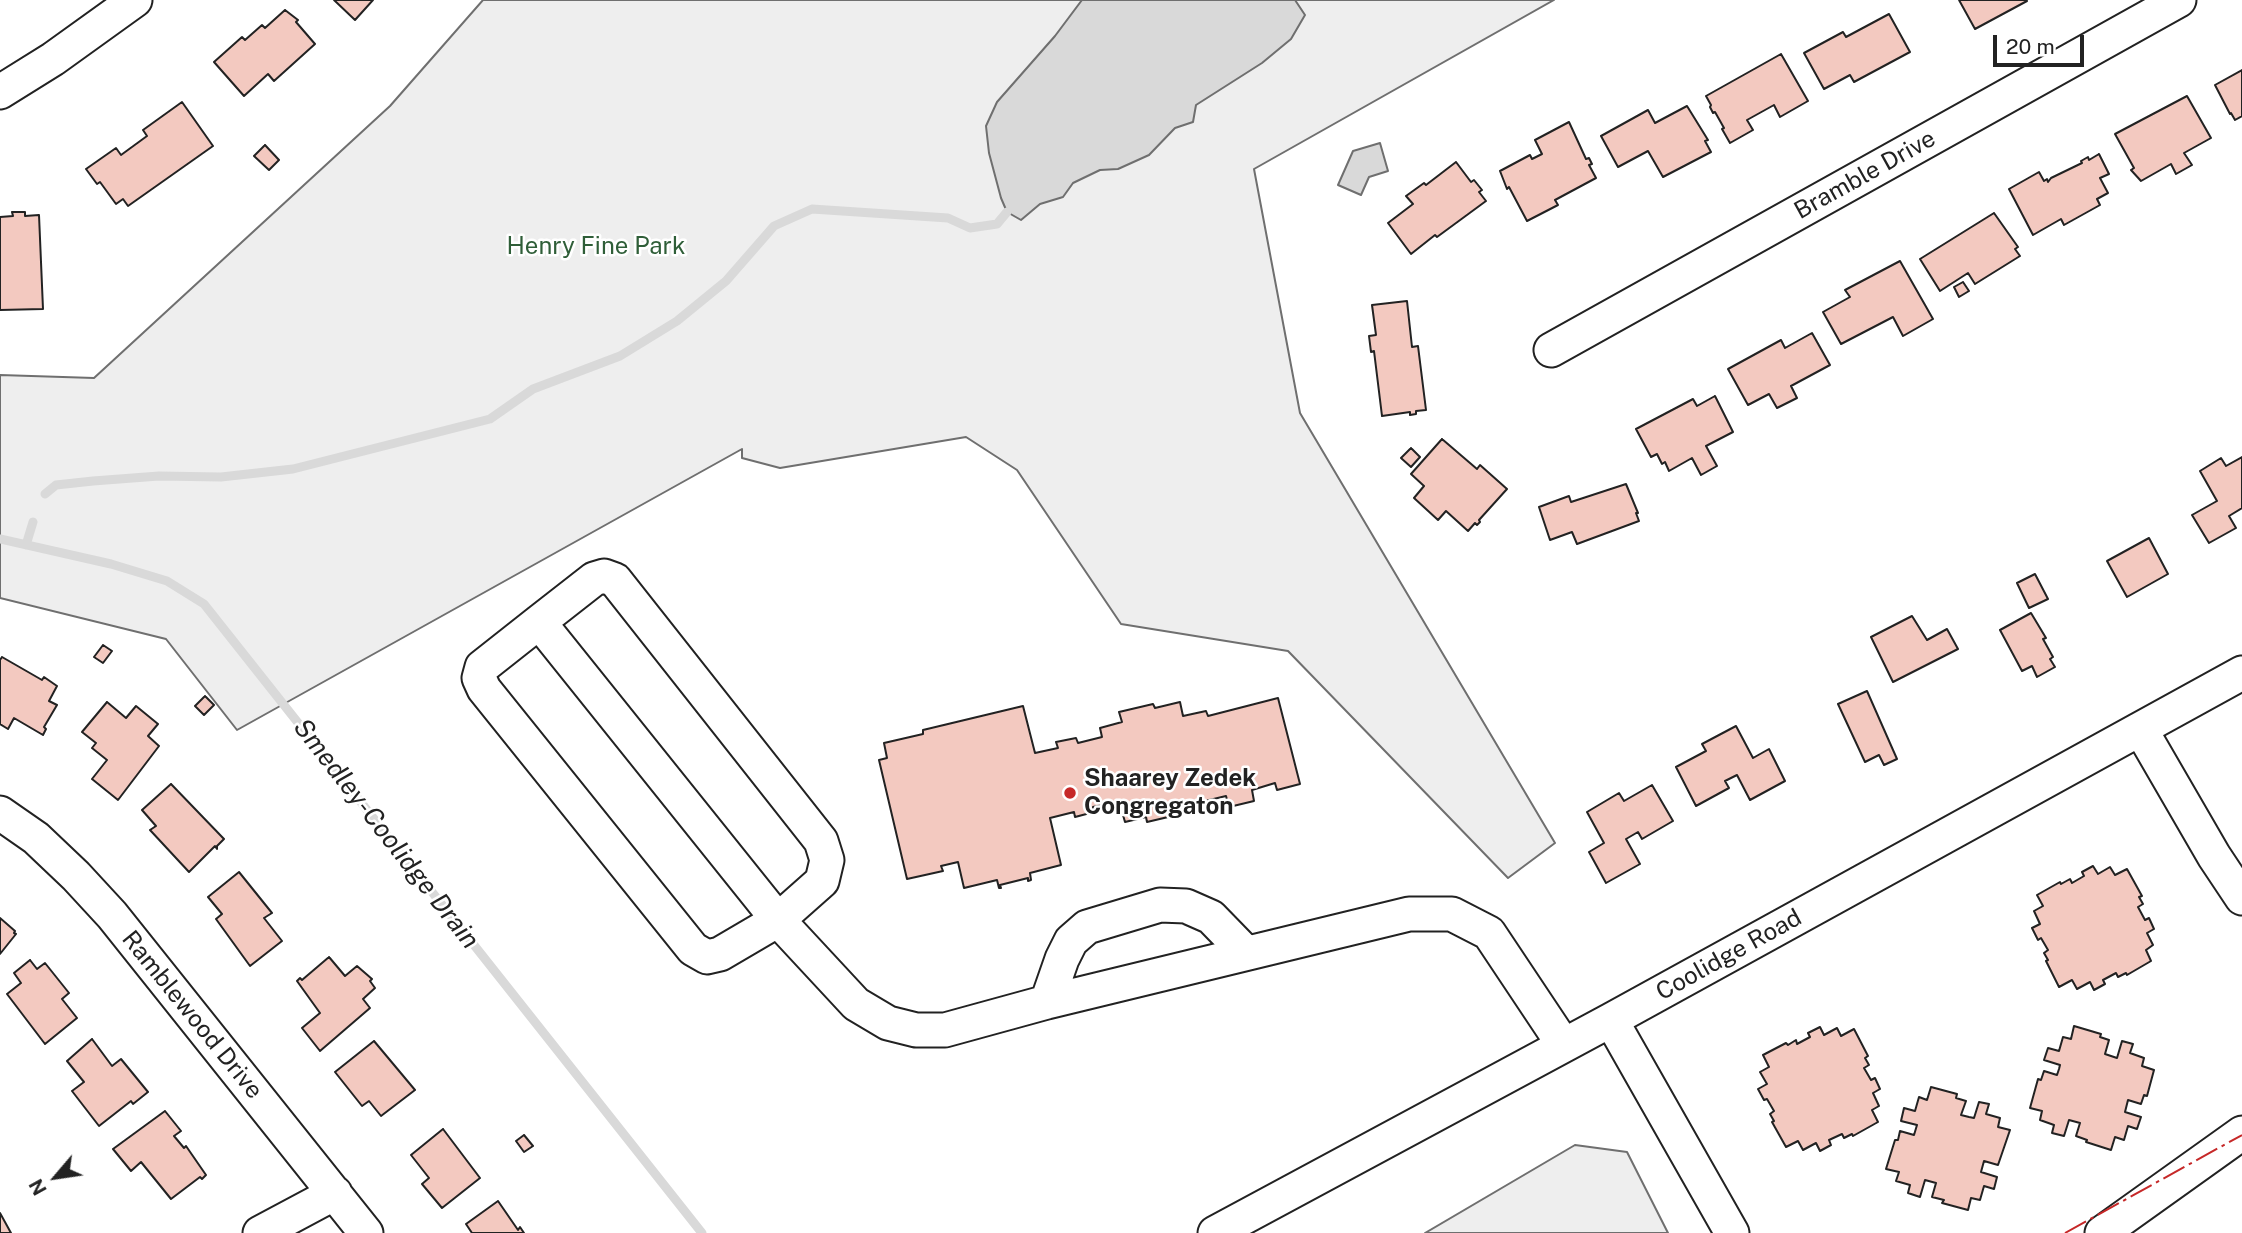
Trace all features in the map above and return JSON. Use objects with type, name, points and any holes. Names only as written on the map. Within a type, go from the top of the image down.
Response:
[{"type":"street","points":[[0,92],[53,59],[135,0]]},
{"type":"street","name":"Bramble Drive","points":[[1551,350],[2164,3]]},
{"type":"street","points":[[604,576],[615,580],[821,841],[828,860],[822,881],[778,920],[720,954],[707,957],[693,949],[484,689],[479,678],[482,667],[594,579],[604,576]]},
{"type":"street","points":[[540,622],[778,920],[856,1004],[888,1023],[916,1030],[945,1030],[1046,1002],[1409,914],[1452,914],[1489,933],[1563,1044]]},
{"type":"street","name":"Coolidge Road","points":[[1215,1233],[1611,1020],[2242,673]]},
{"type":"street","points":[[2141,730],[2214,856],[2242,898]]},
{"type":"street","name":"Ramblewood Drive","points":[[0,813],[36,838],[112,915],[366,1233]]},
{"type":"street","points":[[1046,1002],[1071,942],[1087,928],[1160,905],[1186,906],[1211,917],[1245,953]]},
{"type":"street","points":[[1611,1020],[1732,1233]]},
{"type":"street","points":[[2102,1233],[2242,1133]]},
{"type":"street","points":[[260,1233],[335,1193]]},
{"type":"green space","name":"Henry Fine Park","points":[[483,0],[1554,0],[1254,169],[1300,413],[1555,843],[1508,878],[1288,651],[1121,624],[1017,470],[966,437],[780,468],[742,458],[742,449],[237,730],[166,639],[0,598],[0,375],[94,378],[390,106]]},
{"type":"green space","points":[[1575,1145],[1627,1152],[1668,1233],[1425,1233]]},
{"type":"shaded area","points":[[1082,0],[1295,0],[1305,15],[1291,39],[1262,63],[1196,105],[1193,122],[1175,128],[1149,155],[1118,169],[1100,170],[1073,183],[1063,197],[1040,204],[1021,220],[1007,212],[1001,198],[989,153],[986,126],[997,102],[1055,36]]},
{"type":"shaded area","points":[[1380,143],[1388,171],[1369,177],[1361,195],[1338,185],[1353,151]]},
{"type":"building","points":[[334,0],[373,0],[355,20]]},
{"type":"building","points":[[1959,0],[2026,0],[2027,1],[1975,29]]},
{"type":"building","points":[[285,10],[298,20],[296,22],[315,44],[274,81],[268,74],[244,96],[214,62],[242,37],[245,40],[262,25],[265,28]]},
{"type":"building","points":[[1889,14],[1910,52],[1854,82],[1850,75],[1824,89],[1804,53],[1843,32],[1846,37]]},
{"type":"building","points":[[1781,54],[1808,101],[1780,117],[1774,105],[1747,120],[1753,130],[1730,143],[1706,96]]},
{"type":"building","points":[[2242,70],[2242,116],[2235,120],[2215,85]]},
{"type":"building","points":[[2187,96],[2211,138],[2184,153],[2192,165],[2176,174],[2171,164],[2141,181],[2131,170],[2134,168],[2115,134]]},
{"type":"building","points":[[182,102],[213,146],[128,206],[123,199],[116,204],[100,182],[97,184],[86,169],[116,148],[121,155],[147,136],[143,130]]},
{"type":"building","points":[[1687,106],[1708,140],[1705,141],[1711,152],[1663,177],[1648,151],[1618,167],[1601,136],[1648,110],[1655,123]]},
{"type":"building","points":[[1569,122],[1586,159],[1589,158],[1592,164],[1589,165],[1596,178],[1555,200],[1558,205],[1527,221],[1509,187],[1507,189],[1500,171],[1530,155],[1532,159],[1542,154],[1535,140]]},
{"type":"building","points":[[265,145],[279,160],[269,170],[254,156]]},
{"type":"building","points":[[2099,154],[2109,174],[2100,178],[2108,193],[2097,199],[2100,205],[2064,225],[2061,219],[2033,235],[2009,189],[2039,172],[2044,181],[2047,179],[2048,182],[2088,157],[2089,160]]},
{"type":"building","points":[[1456,162],[1471,182],[1474,180],[1482,190],[1479,192],[1486,201],[1411,254],[1388,223],[1413,204],[1406,196],[1424,183],[1426,185]]},
{"type":"building","points":[[12,212],[25,212],[25,216],[39,215],[43,309],[0,310],[0,217],[13,216]]},
{"type":"building","points":[[1994,213],[2018,247],[2015,249],[2020,256],[1975,284],[1968,273],[1940,291],[1920,259]]},
{"type":"building","points":[[1900,261],[1933,319],[1903,336],[1893,317],[1841,344],[1823,312],[1850,297],[1845,290]]},
{"type":"building","points":[[1963,282],[1969,291],[1959,297],[1954,287]]},
{"type":"building","points":[[1407,301],[1412,347],[1418,346],[1426,410],[1410,415],[1410,412],[1382,416],[1374,351],[1371,352],[1369,336],[1376,335],[1372,305]]},
{"type":"building","points":[[1812,333],[1830,365],[1791,386],[1797,398],[1777,408],[1769,394],[1748,405],[1728,369],[1781,340],[1785,348]]},
{"type":"building","points":[[1715,396],[1733,432],[1706,446],[1717,466],[1701,475],[1692,458],[1669,471],[1657,454],[1651,457],[1636,429],[1693,399],[1697,406]]},
{"type":"building","points":[[1442,439],[1477,469],[1480,465],[1507,489],[1480,522],[1477,525],[1475,523],[1468,531],[1446,511],[1438,520],[1414,498],[1424,486],[1411,474]]},
{"type":"building","points":[[1411,448],[1420,457],[1411,467],[1401,458]]},
{"type":"building","points":[[2242,457],[2242,508],[2229,516],[2236,528],[2209,543],[2192,515],[2217,501],[2200,471],[2221,458],[2226,466]]},
{"type":"building","points":[[1626,484],[1639,521],[1577,544],[1572,532],[1550,540],[1539,507],[1569,496],[1571,502]]},
{"type":"building","points":[[2149,538],[2168,574],[2127,597],[2107,561]]},
{"type":"building","points":[[2035,574],[2048,599],[2029,608],[2017,583]]},
{"type":"building","points":[[2031,613],[2046,638],[2043,639],[2053,657],[2050,659],[2055,667],[2037,677],[2032,666],[2022,671],[2000,630]]},
{"type":"building","points":[[1912,616],[1927,640],[1947,629],[1958,649],[1893,682],[1871,637]]},
{"type":"building","points":[[103,645],[112,651],[103,663],[94,657]]},
{"type":"building","points":[[2,657],[57,686],[49,701],[57,705],[44,727],[46,729],[43,735],[14,718],[8,729],[0,724]]},
{"type":"building","points":[[1867,691],[1897,759],[1884,765],[1879,755],[1865,762],[1838,704]]},
{"type":"building","points":[[205,696],[214,705],[204,715],[195,706]]},
{"type":"building","name":"Shaarey Zedek Congregaton","points":[[1278,698],[1300,784],[1277,790],[1275,783],[1252,790],[1254,801],[1229,807],[1226,796],[1180,807],[1181,814],[1147,822],[1146,817],[1125,822],[1119,801],[1093,807],[1094,812],[1075,817],[1074,812],[1050,818],[1061,865],[1030,873],[1031,880],[1028,881],[1028,878],[1000,885],[1001,888],[997,880],[964,888],[958,862],[941,866],[943,871],[907,879],[879,760],[887,758],[884,743],[923,734],[923,730],[1023,706],[1035,753],[1058,748],[1056,742],[1076,738],[1078,743],[1102,737],[1100,728],[1122,722],[1119,712],[1153,704],[1155,708],[1180,702],[1183,716],[1206,711],[1208,716]]},
{"type":"building","points":[[107,702],[126,718],[136,706],[158,724],[148,736],[159,746],[118,800],[92,779],[107,760],[92,748],[96,743],[82,732]]},
{"type":"building","points":[[1736,726],[1753,758],[1769,749],[1785,781],[1750,800],[1737,775],[1725,781],[1729,788],[1696,806],[1676,767],[1706,751],[1702,744]]},
{"type":"building","points":[[171,784],[224,839],[217,849],[215,846],[189,872],[150,830],[156,826],[142,810]]},
{"type":"building","points":[[1652,785],[1673,821],[1642,839],[1638,832],[1626,839],[1640,864],[1606,883],[1589,852],[1604,843],[1587,812],[1619,793],[1624,801]]},
{"type":"building","points":[[2093,866],[2098,874],[2110,867],[2115,875],[2127,869],[2142,896],[2139,897],[2143,904],[2138,907],[2145,920],[2149,918],[2154,929],[2147,933],[2153,945],[2146,950],[2151,961],[2127,975],[2126,973],[2118,977],[2116,973],[2103,980],[2105,984],[2094,990],[2090,982],[2077,989],[2072,980],[2059,987],[2046,961],[2048,960],[2044,953],[2048,950],[2041,938],[2038,940],[2032,928],[2040,924],[2034,911],[2043,906],[2037,895],[2060,882],[2061,884],[2070,879],[2072,883],[2084,876],[2082,872]]},
{"type":"building","points":[[239,872],[272,913],[264,918],[282,941],[250,966],[216,919],[222,914],[208,897]]},
{"type":"building","points":[[0,918],[16,934],[0,954]]},
{"type":"building","points":[[329,957],[345,976],[357,966],[372,979],[370,981],[375,988],[363,999],[370,1008],[320,1051],[302,1028],[320,1013],[297,981],[300,978],[302,980]]},
{"type":"building","points":[[30,960],[37,969],[45,963],[69,993],[62,999],[77,1018],[45,1044],[7,994],[21,983],[14,973]]},
{"type":"building","points":[[2074,1026],[2101,1034],[2100,1037],[2109,1040],[2105,1054],[2117,1058],[2122,1041],[2133,1044],[2130,1053],[2144,1058],[2142,1066],[2154,1070],[2147,1096],[2144,1095],[2141,1104],[2128,1100],[2125,1112],[2141,1117],[2137,1129],[2128,1126],[2124,1140],[2115,1137],[2111,1150],[2076,1136],[2080,1123],[2069,1120],[2064,1136],[2052,1133],[2054,1125],[2040,1120],[2042,1111],[2030,1108],[2038,1079],[2041,1080],[2044,1071],[2057,1075],[2059,1069],[2060,1065],[2044,1060],[2048,1048],[2059,1051],[2063,1037],[2071,1039]]},
{"type":"building","points":[[1820,1027],[1824,1035],[1837,1028],[1841,1036],[1854,1029],[1868,1056],[1865,1058],[1869,1065],[1864,1068],[1871,1080],[1875,1078],[1880,1089],[1873,1093],[1879,1106],[1872,1110],[1878,1122],[1853,1136],[1852,1134],[1844,1138],[1842,1134],[1829,1140],[1831,1145],[1820,1151],[1816,1143],[1803,1150],[1798,1141],[1786,1147],[1772,1122],[1774,1121],[1770,1114],[1774,1111],[1758,1089],[1767,1084],[1760,1072],[1769,1067],[1763,1055],[1786,1043],[1788,1045],[1796,1040],[1797,1044],[1810,1037],[1808,1033]]},
{"type":"building","points":[[92,1039],[112,1066],[121,1059],[148,1092],[133,1104],[131,1101],[99,1126],[72,1091],[84,1082],[67,1061]]},
{"type":"building","points":[[374,1041],[415,1090],[381,1116],[369,1101],[362,1106],[335,1072]]},
{"type":"building","points":[[1931,1087],[1957,1094],[1956,1098],[1966,1101],[1961,1115],[1974,1118],[1979,1102],[1989,1104],[1986,1114],[2000,1118],[1998,1127],[2010,1130],[1998,1165],[1984,1161],[1981,1172],[1997,1177],[1994,1189],[1984,1186],[1980,1200],[1971,1198],[1968,1210],[1942,1203],[1944,1200],[1932,1197],[1936,1183],[1925,1180],[1920,1197],[1908,1193],[1910,1185],[1896,1181],[1899,1172],[1886,1169],[1900,1131],[1914,1135],[1917,1125],[1901,1121],[1904,1108],[1915,1111],[1919,1097],[1927,1100]]},
{"type":"building","points":[[165,1111],[181,1131],[174,1136],[184,1148],[186,1146],[206,1175],[171,1199],[141,1162],[131,1171],[113,1149]]},
{"type":"building","points":[[443,1129],[480,1178],[442,1208],[422,1184],[429,1178],[411,1155]]},
{"type":"building","points":[[524,1135],[533,1146],[524,1152],[516,1141]]},
{"type":"building","points":[[498,1201],[518,1230],[520,1227],[524,1233],[472,1233],[466,1224]]},
{"type":"building","points":[[0,1213],[11,1233],[0,1233]]},
{"type":"waterway","points":[[45,494],[56,485],[93,481],[159,476],[221,477],[293,469],[490,419],[533,389],[620,356],[677,321],[726,281],[774,226],[812,209],[948,218],[970,228],[997,224],[1007,212]]},
{"type":"waterway","points":[[26,545],[33,522]]},
{"type":"waterway","name":"Smedley-Coolidge Drain","points":[[0,539],[111,564],[167,581],[204,604],[702,1233]]},
{"type":"power","points":[[2065,1233],[2242,1135]]},
{"type":"place","name":"Shaarey Zedek Congregaton","points":[[1070,793]]}]
